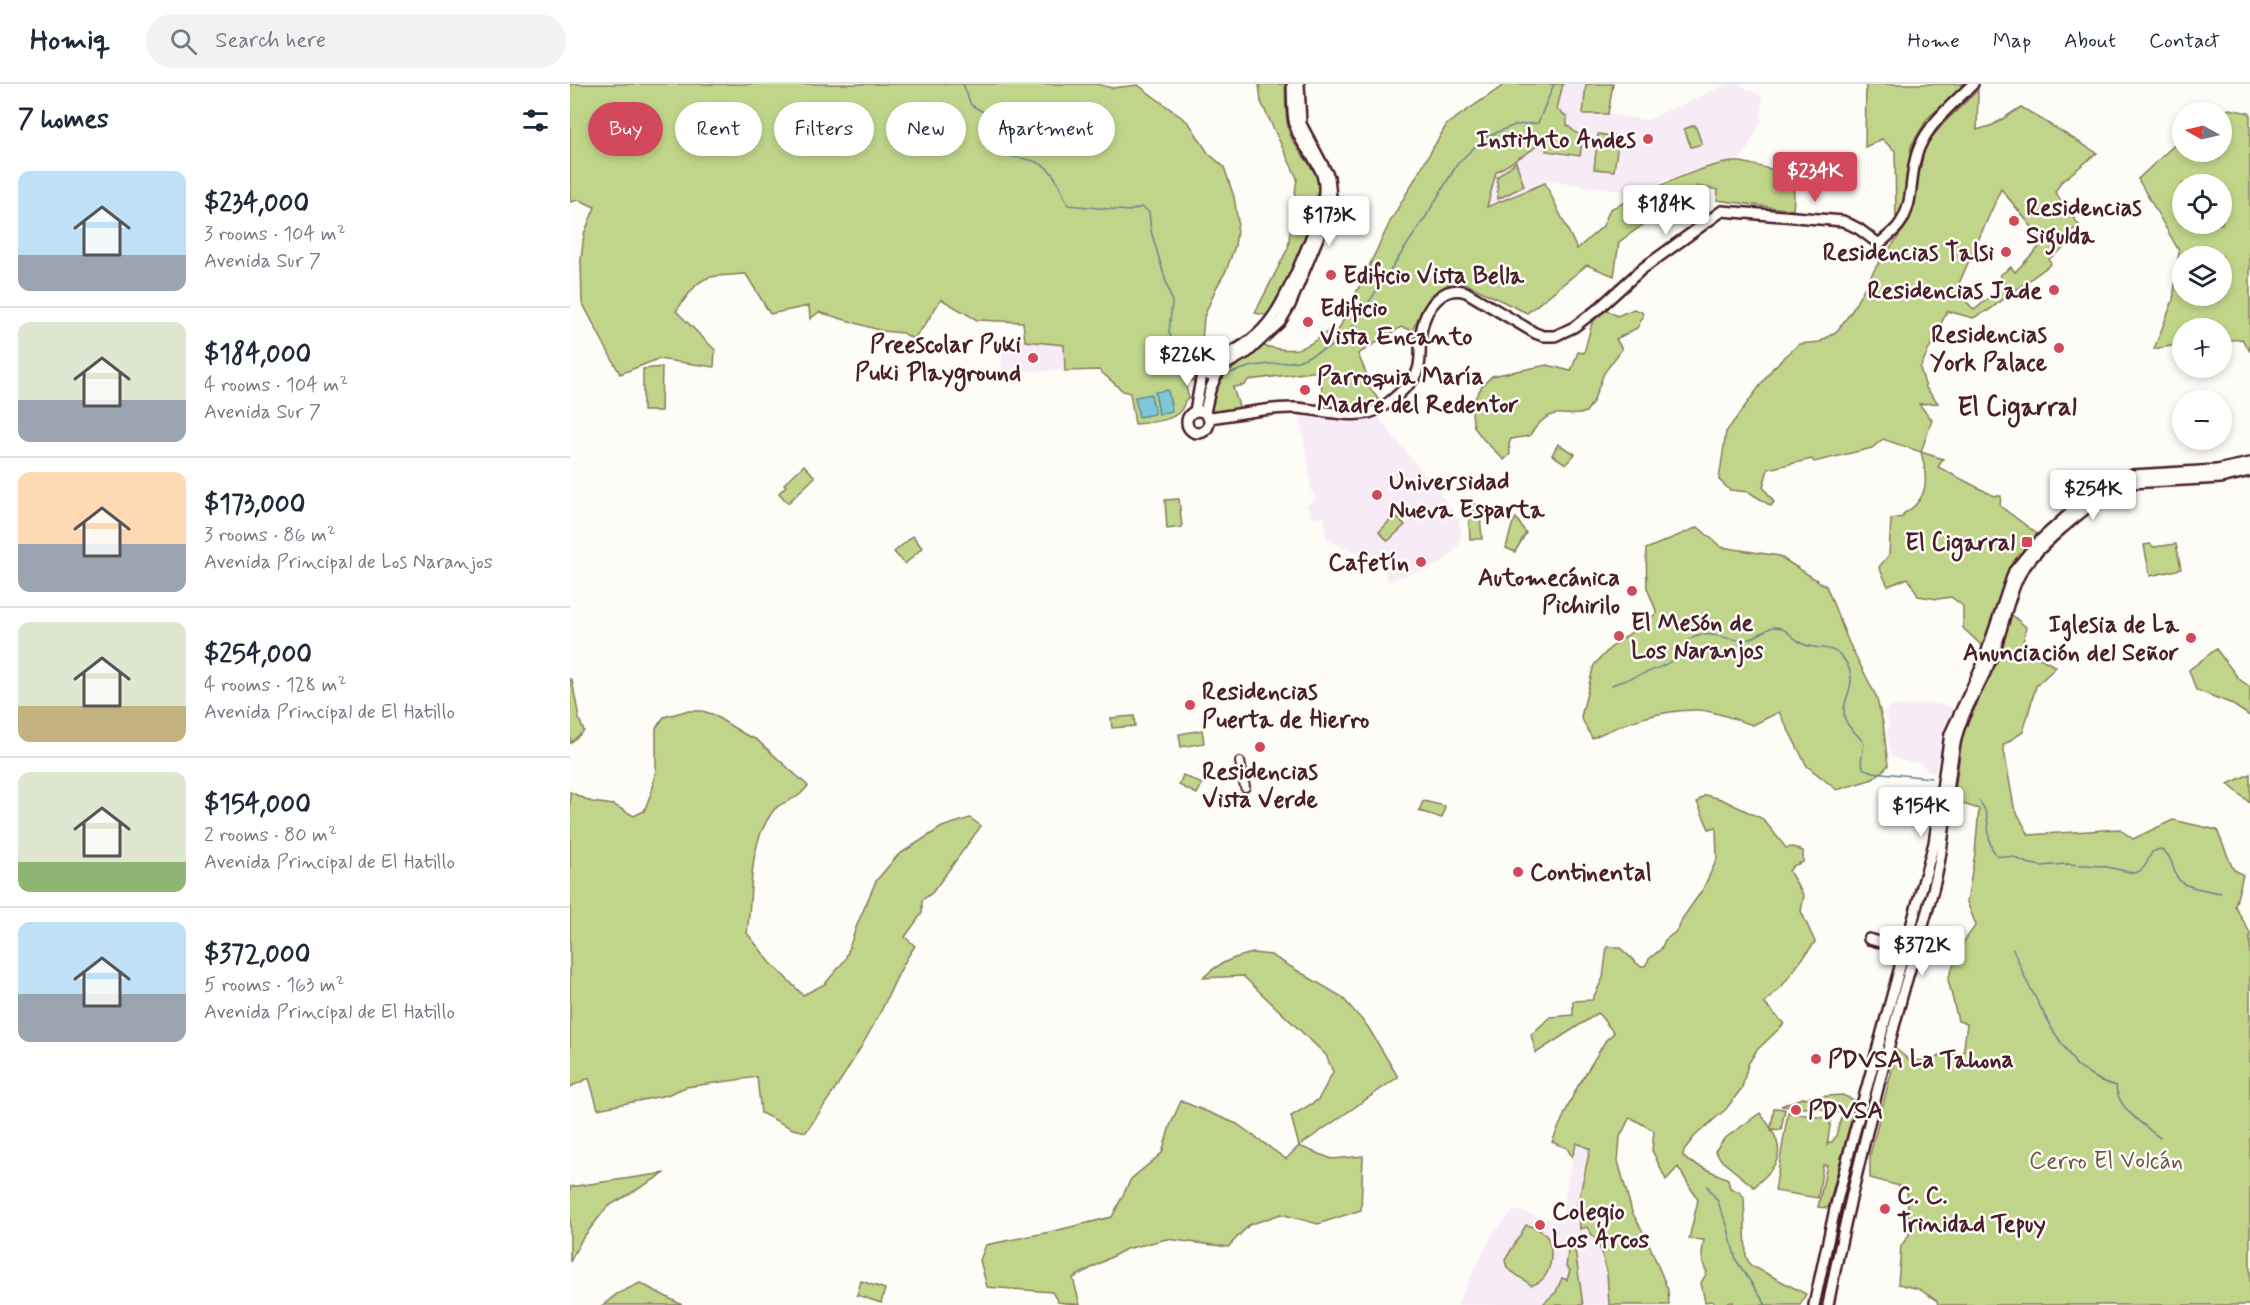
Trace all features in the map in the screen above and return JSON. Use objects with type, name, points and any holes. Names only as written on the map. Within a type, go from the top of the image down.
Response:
[{"type":"main road","points":[[1215,358],[1219,361],[1219,371],[1210,390],[1207,415],[1209,424],[1206,430],[1200,433],[1193,431],[1187,422],[1189,415],[1195,411],[1203,364],[1207,359],[1226,355],[1242,345],[1261,330],[1273,316],[1303,254],[1322,203],[1323,178],[1293,118],[1292,84]]},
{"type":"main road","points":[[1203,369],[1210,375],[1219,371],[1248,352],[1280,322],[1290,305],[1327,216],[1331,197],[1329,177],[1301,124],[1299,84]]},
{"type":"main road","points":[[1195,411],[1207,415],[1287,408],[1368,413],[1383,406],[1414,378],[1420,360],[1420,334],[1425,319],[1434,303],[1445,293],[1455,290],[1466,292],[1535,333],[1555,336],[1589,316],[1642,269],[1722,211],[1843,220],[1879,244],[1896,229],[1907,210],[1911,195],[1913,165],[1927,133],[1938,118],[1973,84]]},
{"type":"main road","points":[[1815,1305],[1837,1198],[1934,843],[1950,734],[1982,666],[2018,564],[2037,543],[2087,498],[2114,480],[2132,475],[2217,470],[2250,463]]},
{"type":"main road","points":[[1828,1305],[1871,1118],[1936,879],[1957,735],[1994,653],[2018,576],[2034,555],[2070,522],[2120,486],[2130,483],[2221,478],[2250,471]]},
{"type":"main road","points":[[1869,939],[1894,946],[1901,964]]},
{"type":"street","points":[[1240,762],[1245,787]]},
{"type":"shaded area","name":"Instituto Andes","points":[[1562,84],[1587,84],[1584,114],[1608,114],[1647,120],[1727,84],[1738,84],[1762,96],[1761,120],[1747,150],[1738,162],[1703,168],[1630,192],[1547,180],[1545,183],[1487,208],[1496,172],[1532,150]]},
{"type":"shaded area","name":"Preescolar Puki Puki Playground","points":[[1001,338],[1064,345],[1065,371],[1002,371]]},
{"type":"shaded area","name":"Universidad Nueva Esparta","points":[[1299,416],[1367,420],[1377,416],[1459,520],[1461,533],[1459,545],[1452,554],[1438,565],[1388,581],[1382,565],[1373,568],[1364,556],[1326,540],[1325,517],[1311,517],[1306,506],[1316,499],[1311,491]]},
{"type":"shaded area","points":[[1929,703],[1949,706],[1952,710],[1935,774],[1928,771],[1920,762],[1909,763],[1891,756],[1887,734],[1889,722],[1884,713],[1889,706]]},
{"type":"shaded area","name":"Colegio Los Arcos","points":[[1577,1143],[1590,1149],[1583,1173],[1580,1229],[1587,1227],[1599,1245],[1607,1272],[1609,1305],[1583,1305],[1570,1269],[1567,1280],[1562,1278],[1556,1292],[1544,1303],[1546,1305],[1457,1305],[1493,1233],[1514,1210],[1562,1223],[1566,1186]]},
{"type":"green space","points":[[570,84],[1097,84],[1112,88],[1138,85],[1189,123],[1208,153],[1224,167],[1234,197],[1238,222],[1235,246],[1204,317],[1199,378],[1194,383],[1193,380],[1185,382],[1189,399],[1185,400],[1183,407],[1173,417],[1135,424],[1130,393],[1123,391],[1099,370],[1065,371],[1064,345],[1025,341],[1023,322],[977,320],[941,299],[925,325],[913,339],[903,333],[882,331],[819,312],[810,319],[809,306],[770,314],[746,274],[704,279],[698,283],[676,311],[715,350],[714,367],[658,359],[620,374],[582,302],[581,260],[584,234],[595,207],[579,200],[570,202]]},
{"type":"green space","points":[[1259,84],[1285,84],[1289,132],[1295,145],[1312,168],[1319,187],[1315,214],[1269,316],[1255,313],[1288,248],[1297,178],[1261,102]]},
{"type":"green space","points":[[1502,84],[1563,84],[1557,109],[1567,117],[1567,125],[1576,133],[1583,135],[1580,156],[1546,151],[1552,129],[1532,150],[1496,172],[1487,207],[1545,183],[1577,249],[1603,226],[1610,209],[1693,172],[1726,163],[1749,164],[1775,170],[1788,177],[1794,193],[1793,210],[1717,200],[1718,190],[1697,186],[1619,242],[1614,276],[1587,265],[1527,313],[1456,279],[1430,296],[1412,330],[1401,327],[1358,354],[1369,380],[1366,383],[1379,400],[1362,411],[1324,409],[1320,371],[1248,380],[1245,385],[1233,387],[1240,410],[1212,413],[1218,383],[1223,376],[1263,346],[1285,349],[1300,348],[1331,329],[1337,333],[1391,220],[1447,124],[1501,87]]},
{"type":"green space","points":[[1586,84],[1613,84],[1608,114],[1583,114]]},
{"type":"green space","points":[[1866,84],[1965,84],[1927,119],[1911,146],[1904,208],[1896,219],[1895,151],[1882,139],[1865,147]]},
{"type":"green space","points":[[1978,90],[1977,130],[1993,125],[2021,107],[2097,153],[2061,182],[2055,192],[2079,225],[2062,239],[2066,246],[2049,259],[2051,264],[1989,310],[1973,318],[1947,311],[1920,368],[1926,388],[1938,403],[1919,404],[1932,420],[1921,452],[1883,439],[1872,448],[1814,462],[1812,459],[1768,469],[1763,487],[1774,502],[1771,506],[1749,492],[1730,490],[1719,480],[1726,432],[1773,368],[1799,344],[1820,342],[1837,331],[1851,312],[1876,267],[1909,222],[1925,146],[1944,123]],"holes":[[[2001,189],[2044,242],[2015,272],[2011,267],[2000,275],[2005,285],[1974,310],[1956,290]]]},
{"type":"green space","points":[[2232,110],[2250,113],[2250,351],[2242,339],[2232,340],[2232,318],[2172,318],[2172,346],[2154,349],[2172,303],[2172,306],[2232,306],[2232,246],[2176,246],[2138,179],[2172,147],[2172,162],[2232,162]]},
{"type":"green space","points":[[1695,125],[1702,144],[1691,147],[1684,129]]},
{"type":"green space","points":[[1598,134],[1619,137],[1614,171],[1594,169]]},
{"type":"green space","points":[[1516,162],[1524,186],[1498,199],[1497,177]]},
{"type":"green space","points":[[1605,309],[1617,316],[1634,309],[1642,312],[1643,317],[1637,328],[1616,339],[1622,349],[1604,373],[1593,402],[1586,412],[1551,415],[1540,422],[1529,436],[1511,439],[1510,454],[1504,460],[1474,427],[1472,413],[1474,400],[1482,386],[1492,376],[1547,365],[1571,371],[1578,352],[1584,353],[1592,323]]},
{"type":"green space","points":[[662,367],[661,411],[643,411],[643,369]]},
{"type":"green space","points":[[1558,444],[1575,454],[1566,464],[1552,455]]},
{"type":"green space","points":[[1921,452],[1943,459],[1938,467],[1994,496],[2001,496],[2000,506],[2040,536],[2012,566],[1982,646],[1963,628],[1963,606],[1951,597],[1938,599],[1918,596],[1908,578],[1888,586],[1879,567],[1889,555],[1891,519],[1903,517],[1903,514],[1918,502],[1925,487],[1926,479]]},
{"type":"green space","points":[[804,465],[815,477],[788,503],[779,493],[786,486],[784,484]]},
{"type":"green space","points":[[1471,498],[1480,515],[1482,539],[1470,539],[1469,520],[1464,504]]},
{"type":"green space","points":[[1179,499],[1182,527],[1167,529],[1165,500]]},
{"type":"green space","points":[[1395,515],[1405,525],[1388,541],[1379,532]]},
{"type":"green space","points":[[1516,518],[1526,533],[1515,552],[1506,548]]},
{"type":"green space","points":[[1698,527],[1721,547],[1779,556],[1826,586],[1849,643],[1876,696],[1883,723],[1888,766],[1873,779],[1837,790],[1807,766],[1779,712],[1753,725],[1706,711],[1685,710],[1658,714],[1631,722],[1592,738],[1581,717],[1594,665],[1609,649],[1657,613],[1647,588],[1646,549]]},
{"type":"green space","points":[[913,536],[922,548],[905,564],[894,552]]},
{"type":"green space","points":[[2150,544],[2154,547],[2176,544],[2181,569],[2150,576],[2144,545]]},
{"type":"green space","name":"Cerro El Volcán","points":[[2011,614],[2026,627],[2022,648],[2056,667],[2036,686],[2023,732],[2003,745],[2014,807],[2029,835],[2119,829],[2133,839],[2173,820],[2217,830],[2233,869],[2243,875],[2235,906],[2250,933],[2250,1305],[1938,1305],[1937,1301],[1919,1289],[1898,1284],[1901,1246],[1909,1235],[1907,1188],[1870,1178],[1870,1155],[1897,1050],[1909,1060],[1930,1061],[1944,1053],[1963,1055],[1967,1024],[1958,1021],[1948,979],[1962,944],[1976,925],[1967,902],[1979,809],[1954,801],[1962,736],[1989,678]]},
{"type":"green space","points":[[2216,649],[2239,679],[2250,687],[2250,716],[2230,703],[2196,690],[2189,670]]},
{"type":"green space","points":[[570,679],[584,731],[570,743]]},
{"type":"green space","points":[[686,711],[702,711],[712,714],[757,740],[808,786],[798,796],[776,807],[763,827],[754,856],[747,933],[770,962],[803,995],[825,984],[845,960],[876,881],[898,855],[942,827],[970,818],[981,826],[932,893],[922,900],[922,913],[905,937],[915,946],[904,962],[862,1045],[806,1132],[793,1129],[761,1113],[757,1077],[686,1087],[667,1095],[598,1109],[589,1078],[570,1087],[570,792],[592,802],[614,805],[634,816],[644,811],[652,791],[656,770],[656,728],[664,717]]},
{"type":"green space","points":[[1134,716],[1135,726],[1112,728],[1111,718]]},
{"type":"green space","points":[[1202,730],[1204,743],[1181,747],[1179,734]]},
{"type":"green space","points":[[2250,774],[2250,803],[2228,784]]},
{"type":"green space","points":[[1183,775],[1202,784],[1197,794],[1179,785]]},
{"type":"green space","points":[[1705,795],[1721,799],[1763,819],[1786,848],[1793,847],[1803,851],[1803,862],[1793,866],[1789,871],[1804,896],[1801,911],[1815,942],[1782,986],[1764,1003],[1784,1024],[1757,1050],[1748,1064],[1742,1088],[1726,1109],[1695,1136],[1684,1150],[1683,1156],[1688,1161],[1728,1179],[1730,1188],[1744,1197],[1746,1256],[1750,1265],[1806,1294],[1800,1305],[1734,1305],[1733,1302],[1716,1305],[1712,1301],[1705,1302],[1701,1283],[1707,1272],[1702,1260],[1704,1240],[1689,1239],[1698,1200],[1678,1167],[1666,1180],[1652,1150],[1654,1131],[1630,1117],[1620,1137],[1618,1161],[1632,1212],[1647,1239],[1668,1290],[1669,1305],[1609,1305],[1607,1272],[1599,1245],[1587,1227],[1580,1229],[1578,1203],[1590,1149],[1577,1143],[1572,1157],[1567,1148],[1552,1142],[1575,1091],[1606,1040],[1614,1033],[1598,1013],[1536,1053],[1531,1035],[1550,1017],[1573,1015],[1573,1001],[1592,1000],[1603,978],[1607,947],[1619,947],[1640,966],[1645,966],[1649,959],[1661,949],[1665,940],[1678,930],[1682,919],[1703,889],[1717,859],[1716,827],[1709,829],[1697,802]]},
{"type":"green space","points":[[1423,801],[1445,806],[1442,818],[1419,811]]},
{"type":"green space","points":[[1253,953],[1271,955],[1342,997],[1368,1027],[1398,1077],[1299,1146],[1291,1116],[1318,1100],[1333,1072],[1326,1055],[1243,976],[1203,978],[1214,968],[1226,962]]},
{"type":"green space","points":[[1842,1095],[1856,1101],[1828,1208],[1818,1207],[1827,1165],[1823,1165],[1818,1198],[1775,1191],[1788,1112],[1831,1119],[1827,1146],[1828,1142],[1832,1142],[1836,1136],[1842,1114],[1832,1110],[1781,1106],[1802,1098]]},
{"type":"green space","points":[[1181,1101],[1237,1124],[1286,1159],[1299,1146],[1332,1159],[1363,1156],[1361,1210],[1318,1224],[1281,1214],[1249,1225],[1228,1247],[1167,1239],[1126,1249],[1073,1278],[1080,1305],[1058,1302],[1052,1292],[987,1287],[980,1260],[986,1245],[1112,1217],[1131,1179],[1162,1153]]},
{"type":"green space","points":[[1774,1108],[1785,1109],[1781,1130],[1771,1129],[1776,1138],[1778,1154],[1773,1167],[1754,1187],[1722,1161],[1715,1151],[1724,1139],[1760,1113],[1771,1128]]},
{"type":"green space","points":[[665,1173],[607,1207],[582,1239],[570,1262],[570,1187]]},
{"type":"green space","points":[[1526,1225],[1544,1233],[1548,1239],[1551,1255],[1544,1278],[1531,1285],[1507,1268],[1505,1260]]},
{"type":"green space","points":[[1575,1250],[1583,1305],[1546,1305],[1544,1303],[1556,1292],[1562,1278],[1567,1280],[1570,1270],[1566,1267],[1568,1251]]},
{"type":"green space","points":[[861,1281],[885,1289],[881,1303],[857,1295]]},
{"type":"green space","points":[[640,1283],[682,1305],[603,1305],[617,1294]]},
{"type":"water","points":[[1168,390],[1172,411],[1159,414],[1155,392]]},
{"type":"water","points":[[1151,394],[1155,414],[1139,417],[1135,397]]},
{"type":"waterway","points":[[963,84],[971,105],[985,113],[1009,156],[1033,161],[1048,169],[1058,183],[1068,205],[1129,211],[1142,207],[1149,212],[1151,231],[1172,302],[1169,332],[1178,356],[1182,359]]},
{"type":"waterway","points":[[1228,374],[1252,366],[1298,361],[1343,341],[1425,218],[1458,163],[1485,137],[1515,125],[1538,123],[1554,84]]},
{"type":"waterway","points":[[1612,685],[1668,663],[1678,656],[1688,640],[1695,636],[1707,635],[1745,640],[1778,627],[1801,643],[1834,651],[1849,667],[1851,683],[1845,704],[1845,719],[1864,744],[1861,762],[1864,769],[1931,778]]},
{"type":"waterway","points":[[1979,801],[1986,815],[1993,851],[1998,856],[2013,857],[2041,866],[2066,864],[2102,866],[2134,873],[2144,867],[2152,852],[2160,849],[2169,856],[2177,876],[2184,884],[2221,893]]},
{"type":"waterway","points":[[2013,949],[2026,980],[2052,1029],[2077,1066],[2101,1081],[2116,1086],[2126,1109],[2160,1138]]},
{"type":"waterway","points":[[1707,1186],[1717,1200],[1727,1225],[1736,1260],[1766,1305]]},
{"type":"place","name":"Instituto Andes","points":[[1648,139]]},
{"type":"place","name":"Residencias Sigulda","points":[[2014,221]]},
{"type":"place","name":"Residencias Talsi","points":[[2006,252]]},
{"type":"place","name":"Edificio Vista Bella","points":[[1331,275]]},
{"type":"place","name":"Residencias Jade","points":[[2054,290]]},
{"type":"place","name":"Edificio Vista Encanto","points":[[1308,322]]},
{"type":"place","name":"Residencias York Palace","points":[[2059,348]]},
{"type":"place","name":"Preescolar Puki Puki Playground","points":[[1033,358]]},
{"type":"place","name":"Parroquia María Madre del Redentor","points":[[1305,390]]},
{"type":"place","name":"Universidad Nueva Esparta","points":[[1377,495]]},
{"type":"place","name":"El Cigarral","points":[[2027,542]]},
{"type":"place","name":"Cafetín","points":[[1421,562]]},
{"type":"place","name":"Automecánica Pichirilo","points":[[1632,591]]},
{"type":"place","name":"El Mesón de Los Naranjos","points":[[1619,636]]},
{"type":"place","name":"Iglesia de La Anunciación del Señor","points":[[2191,638]]},
{"type":"place","name":"Residencias Puerta de Hierro","points":[[1190,705]]},
{"type":"place","name":"Residencias Vista Verde","points":[[1260,747]]},
{"type":"place","name":"Continental","points":[[1518,872]]},
{"type":"place","name":"PDVSA La Tahona","points":[[1816,1059]]},
{"type":"place","name":"PDVSA","points":[[1796,1110]]},
{"type":"place","name":"C. C. Trinidad Tepuy","points":[[1885,1209]]},
{"type":"place","name":"Colegio Los Arcos","points":[[1540,1225]]},
{"type":"district","name":"El Cigarral","points":[[2017,406]]}]
